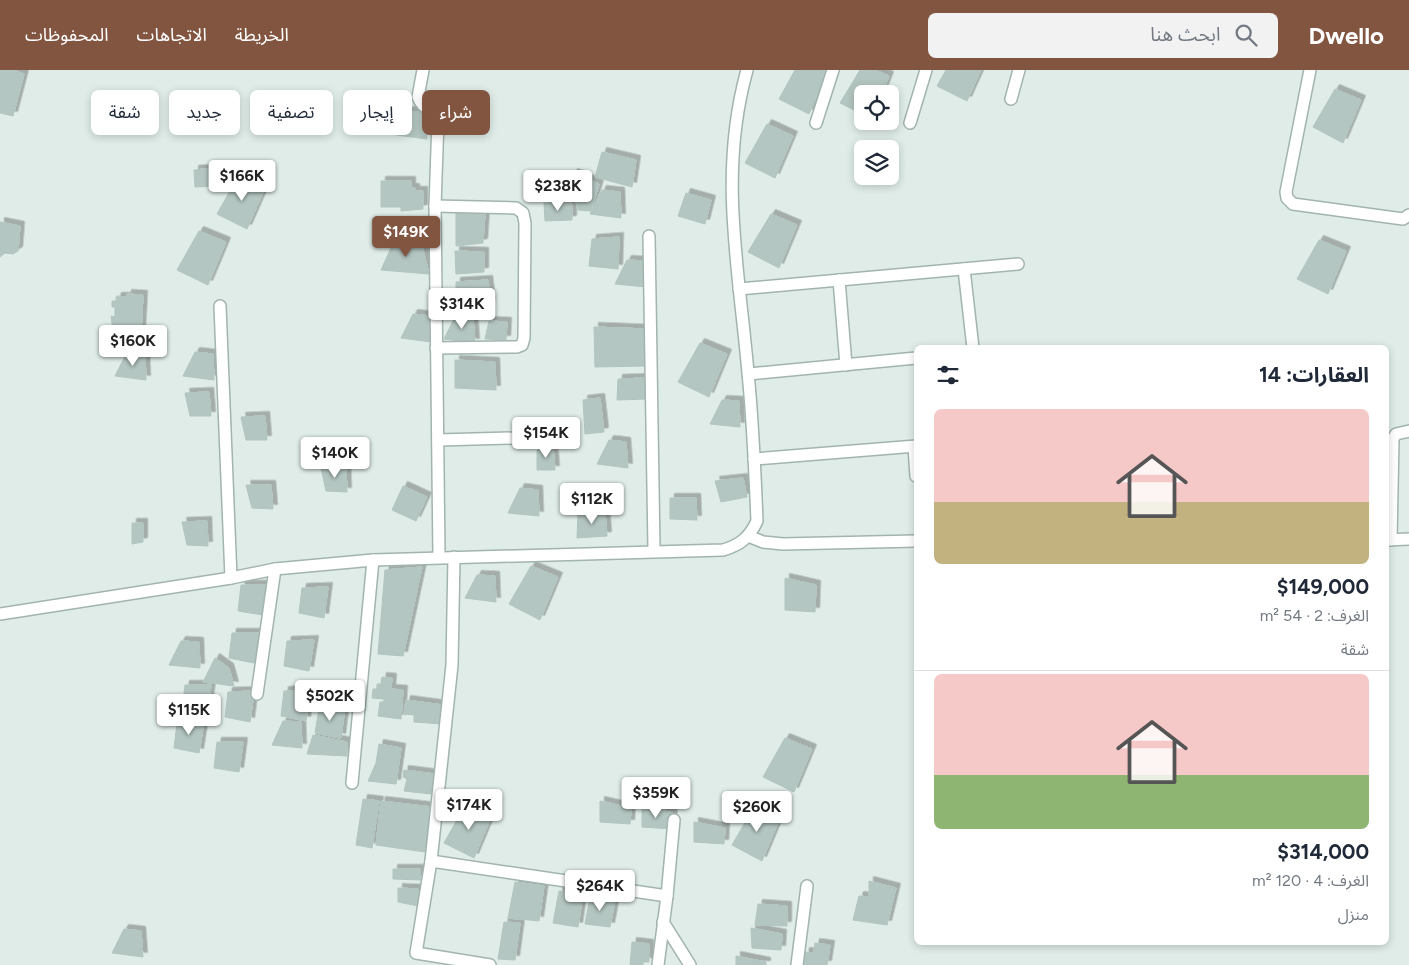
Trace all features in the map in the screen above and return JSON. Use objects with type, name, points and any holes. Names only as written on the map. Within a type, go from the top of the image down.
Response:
[{"type":"street","points":[[423,70],[418,97],[424,109],[436,115],[438,120],[435,206],[439,558]]},
{"type":"street","points":[[0,614],[232,578],[275,569],[373,560],[654,550],[723,550],[738,546],[748,536],[756,521],[749,374],[732,221],[732,142],[739,99],[747,70]]},
{"type":"street","points":[[816,123],[833,70]]},
{"type":"street","points":[[910,123],[926,70]]},
{"type":"street","points":[[1012,98],[1019,70]]},
{"type":"street","points":[[1310,70],[1286,192],[1287,198],[1293,204],[1403,219],[1409,215]]},
{"type":"street","points":[[435,206],[516,208],[523,213],[525,223],[524,338],[522,345],[517,347],[436,348]]},
{"type":"street","points":[[649,236],[654,550]]},
{"type":"street","points":[[739,289],[1018,264]]},
{"type":"street","points":[[964,269],[973,345]]},
{"type":"street","points":[[839,280],[846,365]]},
{"type":"street","points":[[220,306],[232,578]]},
{"type":"street","points":[[749,374],[914,358]]},
{"type":"street","points":[[1409,431],[1396,434],[1393,439],[1389,540],[1409,539]]},
{"type":"street","points":[[438,440],[551,437]]},
{"type":"street","points":[[754,459],[914,447]]},
{"type":"street","points":[[748,536],[763,542],[783,544],[914,541]]},
{"type":"street","points":[[454,557],[452,665],[431,861],[415,959],[490,965]]},
{"type":"street","points":[[352,783],[373,560]]},
{"type":"street","points":[[257,694],[275,569]]},
{"type":"street","points":[[658,965],[674,820]]},
{"type":"street","points":[[431,861],[667,896]]},
{"type":"street","points":[[797,965],[807,886]]},
{"type":"street","points":[[664,922],[690,965]]},
{"type":"building","points":[[0,70],[13,70],[24,74],[13,116],[0,113]]},
{"type":"building","points":[[795,70],[827,71],[809,114],[779,99]]},
{"type":"building","points":[[860,70],[875,70],[889,76],[886,85],[854,85],[854,110],[840,103]]},
{"type":"building","points":[[946,70],[981,70],[967,101],[937,86]]},
{"type":"building","points":[[1335,89],[1361,100],[1343,143],[1313,127]]},
{"type":"building","points":[[412,111],[422,113],[422,135],[427,135],[427,139],[396,135],[412,135]]},
{"type":"building","points":[[767,124],[793,136],[775,178],[745,163]]},
{"type":"building","points":[[602,152],[636,160],[632,187],[595,177]]},
{"type":"building","points":[[217,168],[218,186],[195,187],[194,170]]},
{"type":"building","points":[[573,173],[599,184],[591,211],[578,210],[572,185]]},
{"type":"building","points":[[239,175],[266,186],[247,229],[217,214]]},
{"type":"building","points":[[381,181],[411,181],[411,188],[415,188],[415,191],[423,191],[423,209],[401,211],[401,207],[381,207]]},
{"type":"building","points":[[602,190],[620,192],[621,218],[590,214]]},
{"type":"building","points":[[686,193],[711,200],[705,224],[678,216]]},
{"type":"building","points":[[544,203],[572,203],[572,220],[545,221]]},
{"type":"building","points":[[456,213],[485,213],[483,243],[456,246]]},
{"type":"building","points":[[771,214],[797,225],[779,268],[748,252]]},
{"type":"building","points":[[0,222],[20,226],[18,251],[13,254],[5,253],[0,257]]},
{"type":"building","points":[[199,231],[226,242],[208,285],[177,270]]},
{"type":"building","points":[[619,237],[618,269],[589,266],[592,239]]},
{"type":"building","points":[[395,239],[421,242],[429,274],[381,270]]},
{"type":"building","points":[[1319,240],[1346,251],[1328,294],[1297,279]]},
{"type":"building","points":[[455,251],[484,252],[484,272],[456,274]]},
{"type":"building","points":[[627,260],[645,261],[646,287],[615,284]]},
{"type":"building","points":[[488,280],[491,304],[456,305],[456,282]]},
{"type":"building","points":[[127,294],[143,295],[141,333],[113,331],[111,316],[115,317],[115,307],[112,307],[112,301],[116,301],[117,297],[127,297]]},
{"type":"building","points":[[413,314],[430,316],[431,342],[401,338]]},
{"type":"building","points":[[456,315],[473,317],[475,343],[444,339]]},
{"type":"building","points":[[489,321],[507,322],[506,340],[485,339]]},
{"type":"building","points":[[594,327],[647,329],[646,366],[595,367]]},
{"type":"building","points":[[700,343],[727,354],[709,397],[678,382]]},
{"type":"building","points":[[127,352],[145,354],[146,380],[115,376]]},
{"type":"building","points":[[195,352],[213,354],[214,380],[183,376]]},
{"type":"building","points":[[455,360],[495,362],[496,390],[455,388]]},
{"type":"building","points":[[647,378],[647,399],[617,400],[618,379]]},
{"type":"building","points":[[209,392],[211,416],[190,416],[185,393]]},
{"type":"building","points":[[600,398],[604,432],[585,434],[583,400]]},
{"type":"building","points":[[722,400],[739,401],[740,427],[710,424]]},
{"type":"building","points":[[265,416],[267,440],[246,440],[241,417]]},
{"type":"building","points":[[609,440],[626,442],[628,468],[597,464]]},
{"type":"building","points":[[553,447],[555,470],[537,470],[537,450]]},
{"type":"building","points":[[346,467],[347,492],[326,491],[321,468]]},
{"type":"building","points":[[743,478],[747,497],[721,502],[715,481]]},
{"type":"building","points":[[246,485],[271,485],[273,509],[252,508]]},
{"type":"building","points":[[403,486],[427,497],[416,521],[392,510]]},
{"type":"building","points":[[520,488],[538,490],[539,516],[508,513]]},
{"type":"building","points":[[670,498],[696,498],[697,520],[670,519]]},
{"type":"building","points":[[578,512],[605,512],[607,536],[577,538]]},
{"type":"building","points":[[207,521],[208,546],[187,545],[182,522]]},
{"type":"building","points":[[132,523],[143,523],[143,542],[132,544]]},
{"type":"building","points":[[531,566],[558,577],[540,620],[509,604]]},
{"type":"building","points":[[422,567],[403,656],[378,654],[385,570]]},
{"type":"building","points":[[477,575],[495,576],[496,602],[465,598]]},
{"type":"building","points":[[785,578],[816,585],[815,612],[785,610]]},
{"type":"building","points":[[241,585],[267,585],[263,615],[238,611]]},
{"type":"building","points":[[328,587],[324,618],[299,613],[302,588]]},
{"type":"building","points":[[232,633],[259,633],[254,663],[229,658]]},
{"type":"building","points":[[314,640],[309,671],[284,666],[287,641]]},
{"type":"building","points":[[181,641],[199,642],[200,668],[169,665]]},
{"type":"building","points":[[215,658],[229,668],[234,686],[203,682]]},
{"type":"building","points":[[382,677],[392,678],[391,689],[403,690],[401,719],[378,716],[380,702],[384,702],[384,699],[372,698],[373,689],[379,689],[377,684],[381,684]]},
{"type":"building","points":[[185,685],[211,685],[207,715],[182,711]]},
{"type":"building","points":[[310,690],[306,721],[281,716],[284,691]]},
{"type":"building","points":[[254,691],[250,722],[225,717],[228,692]]},
{"type":"building","points":[[406,700],[443,705],[442,724],[414,722],[414,715],[404,714]]},
{"type":"building","points":[[345,707],[341,738],[315,733],[319,708]]},
{"type":"building","points":[[283,721],[301,722],[302,748],[272,745]]},
{"type":"building","points":[[204,722],[199,753],[174,748],[177,723]]},
{"type":"building","points":[[313,735],[347,742],[347,756],[307,754]]},
{"type":"building","points":[[785,738],[812,749],[794,792],[763,777]]},
{"type":"building","points":[[217,742],[243,742],[239,772],[214,768]]},
{"type":"building","points":[[379,744],[401,748],[396,784],[368,781],[376,763]]},
{"type":"building","points":[[404,770],[435,774],[431,794],[404,791],[407,779],[403,777]]},
{"type":"building","points":[[363,799],[379,801],[372,848],[356,845]]},
{"type":"building","points":[[381,801],[432,807],[425,852],[376,845]]},
{"type":"building","points":[[600,801],[631,808],[630,824],[600,822]]},
{"type":"building","points":[[466,804],[492,815],[474,858],[444,843]]},
{"type":"building","points":[[642,806],[673,813],[671,829],[642,827]]},
{"type":"building","points":[[754,807],[780,818],[762,861],[732,845]]},
{"type":"building","points":[[694,822],[725,828],[724,844],[694,842]]},
{"type":"building","points":[[393,869],[420,869],[421,880],[393,879]]},
{"type":"building","points":[[869,881],[896,888],[887,925],[853,920],[859,896],[869,897]]},
{"type":"building","points":[[515,882],[544,886],[539,921],[508,918]]},
{"type":"building","points":[[398,888],[418,889],[418,906],[398,902]]},
{"type":"building","points":[[559,891],[583,893],[578,927],[553,923]]},
{"type":"building","points":[[590,897],[615,900],[610,927],[585,924]]},
{"type":"building","points":[[758,904],[787,906],[787,926],[755,925]]},
{"type":"building","points":[[504,922],[520,923],[515,960],[498,959]]},
{"type":"building","points":[[751,928],[782,934],[781,950],[752,948]]},
{"type":"building","points":[[124,929],[141,931],[143,957],[112,953]]},
{"type":"building","points":[[632,942],[649,944],[649,962],[643,962],[643,965],[630,965]]},
{"type":"building","points":[[815,943],[830,945],[827,965],[804,965],[805,952],[814,953]]},
{"type":"building","points":[[736,956],[766,962],[766,965],[736,965]]}]
